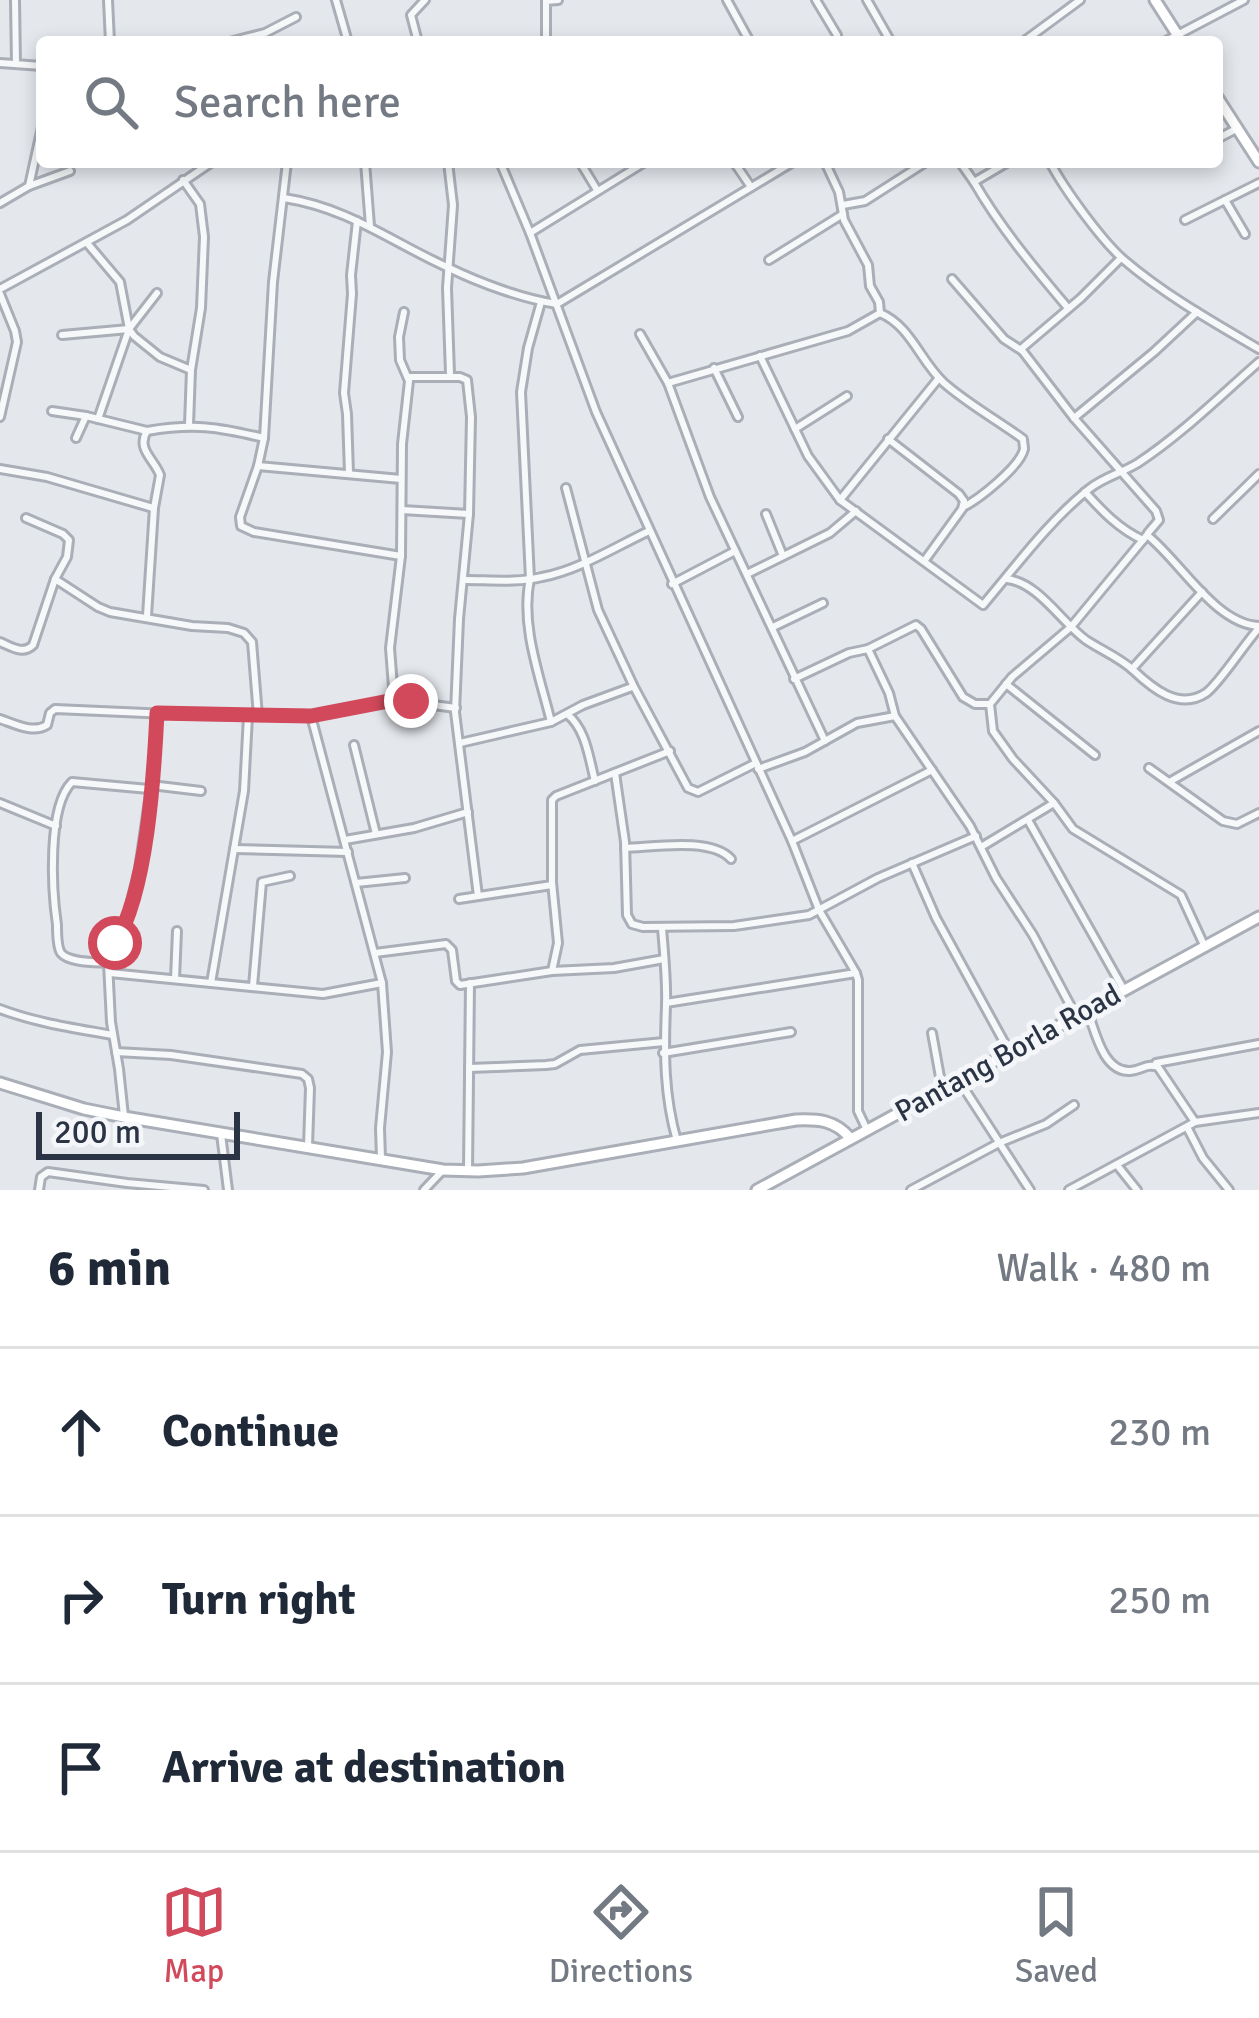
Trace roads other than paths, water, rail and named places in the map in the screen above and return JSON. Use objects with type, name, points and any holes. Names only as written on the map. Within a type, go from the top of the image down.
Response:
[{"type":"street","points":[[15,0],[16,64]]},
{"type":"street","points":[[108,0],[110,36]]},
{"type":"street","points":[[336,0],[346,36]]},
{"type":"street","points":[[416,36],[411,15],[425,0]]},
{"type":"street","points":[[547,36],[546,1],[558,0]]},
{"type":"street","points":[[728,0],[747,36]]},
{"type":"street","points":[[816,0],[837,36]]},
{"type":"street","points":[[867,0],[888,36]]},
{"type":"street","points":[[1031,36],[1080,0]]},
{"type":"street","points":[[1155,0],[1178,36]]},
{"type":"street","points":[[1182,36],[1244,0]]},
{"type":"street","points":[[253,36],[296,17]]},
{"type":"street","points":[[0,63],[36,66]]},
{"type":"street","points":[[1223,106],[1259,162]]},
{"type":"street","points":[[1223,136],[1238,128]]},
{"type":"street","points":[[29,186],[36,154]]},
{"type":"street","points":[[0,417],[16,342],[0,292],[127,220],[202,168]]},
{"type":"street","points":[[286,168],[273,282],[264,438],[241,526],[401,556]]},
{"type":"street","points":[[365,168],[370,226]]},
{"type":"street","points":[[449,168],[450,375]]},
{"type":"street","points":[[503,168],[596,412],[819,910],[856,973],[859,1112],[868,1130]]},
{"type":"street","points":[[584,168],[598,190]]},
{"type":"street","points":[[530,233],[635,168]]},
{"type":"street","points":[[738,168],[751,187]]},
{"type":"street","points":[[284,198],[309,202],[370,226],[449,268],[557,304],[783,168]]},
{"type":"street","points":[[827,168],[847,228],[868,265],[880,313]]},
{"type":"street","points":[[769,260],[917,168]]},
{"type":"street","points":[[964,168],[1026,258],[1068,308]]},
{"type":"street","points":[[974,182],[998,168]]},
{"type":"street","points":[[1054,168],[1121,258],[1196,312],[1259,349]]},
{"type":"street","points":[[0,203],[70,171]]},
{"type":"street","points":[[183,180],[200,204],[203,237],[189,425]]},
{"type":"street","points":[[1184,220],[1259,183]]},
{"type":"street","points":[[1225,200],[1245,234]]},
{"type":"street","points":[[349,473],[344,393],[357,221]]},
{"type":"street","points":[[87,243],[120,282],[134,336],[160,357],[191,370]]},
{"type":"street","points":[[1021,350],[1121,258]]},
{"type":"street","points":[[952,279],[1004,339],[1021,350],[1158,516],[1157,524],[1071,627],[990,704],[993,731],[1073,829],[1181,896],[1204,945]]},
{"type":"street","points":[[98,419],[129,329],[157,293]]},
{"type":"street","points":[[541,302],[521,392],[528,625],[551,722]]},
{"type":"street","points":[[394,700],[390,648],[401,556],[401,445],[408,377],[400,360],[404,312]]},
{"type":"street","points":[[1073,418],[1196,312]]},
{"type":"street","points":[[668,383],[848,331],[880,313]]},
{"type":"street","points":[[880,313],[894,319],[939,379],[1024,443],[1014,464],[977,501],[963,507]]},
{"type":"street","points":[[62,335],[129,329]]},
{"type":"street","points":[[640,334],[668,383],[710,497],[825,741]]},
{"type":"street","points":[[760,356],[815,468],[839,500],[983,605],[1084,492],[1184,428],[1259,362]]},
{"type":"street","points":[[714,368],[738,417]]},
{"type":"street","points":[[408,377],[450,375],[467,380],[469,389],[469,514],[456,708],[478,896]]},
{"type":"street","points":[[839,500],[939,379]]},
{"type":"street","points":[[794,429],[848,396]]},
{"type":"street","points":[[52,411],[147,431],[210,426],[264,438]]},
{"type":"street","points":[[76,438],[86,416]]},
{"type":"street","points":[[147,431],[143,448],[160,475],[147,616]]},
{"type":"street","points":[[888,439],[964,501],[925,560]]},
{"type":"street","points":[[258,466],[401,479]]},
{"type":"street","points":[[0,469],[47,477],[154,508]]},
{"type":"street","points":[[1214,519],[1259,474]]},
{"type":"street","points":[[566,488],[598,610],[692,792],[825,741],[856,723],[895,716]]},
{"type":"street","points":[[1006,579],[1021,580],[1084,638],[1165,694],[1178,700],[1210,691],[1259,627],[1241,623],[1202,592],[1162,547],[1109,518],[1084,492]]},
{"type":"street","points":[[402,510],[469,514]]},
{"type":"street","points":[[747,574],[836,530],[856,511]]},
{"type":"street","points":[[766,514],[783,556]]},
{"type":"street","points":[[0,642],[22,651],[33,645],[67,557],[69,540],[63,534],[26,518]]},
{"type":"street","points":[[464,580],[545,577],[649,531]]},
{"type":"street","points":[[672,584],[736,551]]},
{"type":"street","points":[[55,579],[110,612],[228,628],[249,637],[258,716]]},
{"type":"street","points":[[1132,669],[1202,592]]},
{"type":"street","points":[[773,627],[824,603]]},
{"type":"street","points":[[794,680],[916,626],[963,697],[975,704],[990,704]]},
{"type":"street","points":[[868,649],[895,716],[976,836],[1076,1016]]},
{"type":"street","points":[[1006,684],[1096,754]]},
{"type":"street","points":[[460,743],[551,722],[634,687]]},
{"type":"street","points":[[0,719],[41,729],[55,709],[311,716],[394,700],[456,708]]},
{"type":"street","points":[[124,1118],[108,963],[132,903],[151,787],[157,713]]},
{"type":"street","points":[[567,714],[581,730],[595,781]]},
{"type":"street","points":[[211,982],[248,760],[248,716]]},
{"type":"street","points":[[311,716],[382,983],[387,1052],[381,1159]]},
{"type":"street","points":[[1171,781],[1259,731]]},
{"type":"street","points":[[354,745],[376,834]]},
{"type":"street","points":[[552,971],[558,943],[552,800],[670,751]]},
{"type":"street","points":[[1149,768],[1223,821],[1237,824],[1259,814]]},
{"type":"street","points":[[792,841],[932,770]]},
{"type":"street","points":[[615,773],[625,848],[627,915],[632,924],[734,926],[809,915],[840,896],[976,836]]},
{"type":"street","points":[[108,963],[68,958],[60,950],[53,893],[56,826],[65,790],[72,782],[201,791]]},
{"type":"street","points":[[0,802],[56,826]]},
{"type":"street","points":[[981,847],[1054,803]]},
{"type":"street","points":[[345,840],[467,812]]},
{"type":"street","points":[[1028,820],[1124,990]]},
{"type":"street","points":[[625,848],[713,848],[724,850],[731,859]]},
{"type":"street","points":[[234,849],[348,852]]},
{"type":"street","points":[[912,863],[936,918],[1009,1052]]},
{"type":"street","points":[[253,986],[262,882],[290,876]]},
{"type":"street","points":[[356,883],[406,878]]},
{"type":"street","points":[[459,899],[552,885]]},
{"type":"street","name":"Pantang Borla Road","points":[[757,1190],[1204,945],[1258,920]]},
{"type":"street","points":[[662,928],[663,1053],[668,1111],[677,1141]]},
{"type":"street","points":[[175,979],[177,931]]},
{"type":"street","points":[[375,953],[446,944],[452,950],[457,984],[664,959]]},
{"type":"street","points":[[110,973],[323,994],[382,983]]},
{"type":"street","points":[[666,1003],[856,973]]},
{"type":"street","points":[[468,1171],[470,983]]},
{"type":"street","points":[[0,1009],[25,1019],[112,1035]]},
{"type":"street","points":[[1087,1010],[1105,1056],[1116,1067],[1130,1071],[1259,1044]]},
{"type":"street","points":[[663,1053],[791,1032]]},
{"type":"street","points":[[932,1033],[942,1088]]},
{"type":"street","points":[[469,1068],[546,1065],[580,1050],[664,1042]]},
{"type":"street","points":[[116,1052],[302,1074],[310,1088],[308,1146]]},
{"type":"street","points":[[1153,1064],[1191,1125],[1203,1158],[1228,1190]]},
{"type":"street","points":[[958,1079],[1030,1190]]},
{"type":"street","points":[[0,1084],[124,1118],[468,1171],[523,1168],[815,1119],[836,1125],[850,1138]]},
{"type":"street","points":[[911,1190],[1046,1124],[1074,1105]]},
{"type":"street","points":[[1069,1190],[1191,1125],[1259,1113]]},
{"type":"street","points":[[221,1133],[229,1190]]},
{"type":"street","points":[[1116,1164],[1137,1190]]},
{"type":"street","points":[[424,1190],[443,1169]]},
{"type":"street","points":[[39,1190],[41,1177],[48,1172],[204,1190]]}]
